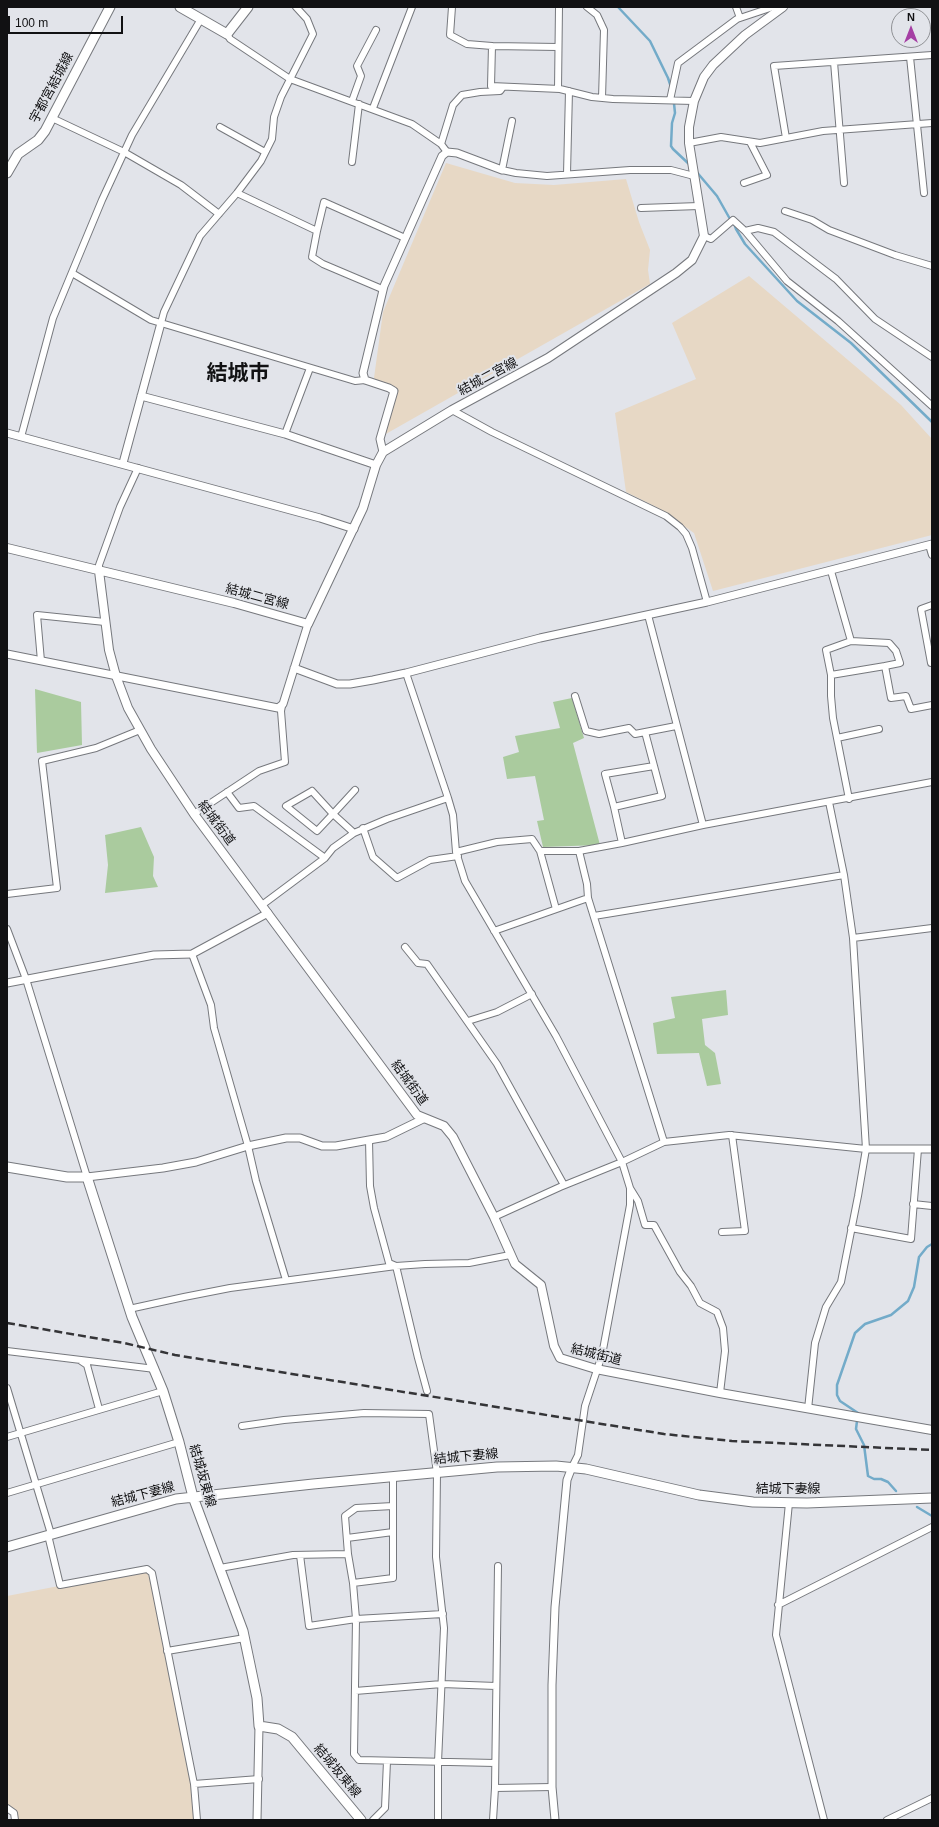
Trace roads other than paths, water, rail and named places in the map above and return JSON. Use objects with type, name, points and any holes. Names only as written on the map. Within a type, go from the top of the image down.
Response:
[{"type":"main road","name":"宇都宮結城線","points":[[8,169],[18,154],[38,140],[52,118],[110,7]]},
{"type":"main road","points":[[180,7],[228,34],[248,7]]},
{"type":"main road","points":[[704,236],[689,143],[689,127],[694,101],[704,77],[713,65],[745,35],[783,7]]},
{"type":"main road","name":"結城二宮線","points":[[383,452],[452,410],[548,358],[676,273],[692,260],[704,236]]},
{"type":"main road","points":[[308,624],[354,529],[363,508],[376,465],[383,452]]},
{"type":"main road","points":[[7,548],[99,571]]},
{"type":"main road","name":"結城二宮線","points":[[99,571],[234,603],[308,624]]},
{"type":"main road","name":"結城街道","points":[[99,571],[109,650],[123,697],[140,730],[194,814],[417,1115],[423,1119],[444,1126],[453,1137],[494,1216],[510,1255],[520,1270],[541,1285],[554,1346],[560,1358],[596,1369],[808,1409],[932,1430]]},
{"type":"main road","points":[[7,1167],[67,1177],[87,1176]]},
{"type":"main road","name":"結城坂東線","points":[[87,1176],[129,1310],[163,1391],[179,1442],[193,1497],[245,1638],[257,1698],[259,1726],[278,1729],[292,1737],[361,1820]]},
{"type":"main road","name":"結城下妻線","points":[[7,1547],[169,1501],[193,1497],[313,1484],[515,1466],[572,1467],[586,1469],[726,1499],[788,1503],[932,1498]]},
{"type":"street","points":[[123,463],[164,312],[200,236],[237,193],[261,161],[272,139],[274,116],[281,97],[313,34],[307,19],[296,7]]},
{"type":"street","points":[[373,108],[412,7]]},
{"type":"street","points":[[452,7],[450,35],[467,44],[558,47]]},
{"type":"street","points":[[558,89],[559,7]]},
{"type":"street","points":[[587,7],[597,15]]},
{"type":"street","points":[[590,7],[597,15],[604,30],[602,98]]},
{"type":"street","points":[[736,7],[740,18]]},
{"type":"street","points":[[670,100],[678,64],[740,18],[773,7]]},
{"type":"street","points":[[22,437],[46,340],[53,318],[124,152],[165,78],[201,19]]},
{"type":"street","points":[[352,101],[361,76],[357,66],[376,30]]},
{"type":"street","points":[[228,34],[230,39],[290,79],[373,108],[412,124],[440,144],[447,152],[457,153],[502,170],[547,176],[609,170],[672,170],[694,176]]},
{"type":"street","points":[[492,46],[490,86],[558,89],[602,98],[694,101]]},
{"type":"street","points":[[786,138],[774,66],[932,56]]},
{"type":"street","points":[[910,57],[924,194]]},
{"type":"street","points":[[834,62],[844,184]]},
{"type":"street","points":[[440,144],[453,105],[462,95],[500,91],[503,87]]},
{"type":"street","points":[[567,174],[570,91]]},
{"type":"street","points":[[352,162],[359,104]]},
{"type":"street","points":[[52,118],[124,152],[181,185],[219,214]]},
{"type":"street","points":[[502,170],[512,121]]},
{"type":"street","points":[[689,143],[722,138],[760,143],[840,130],[932,123]]},
{"type":"street","points":[[220,127],[265,152]]},
{"type":"street","points":[[744,184],[767,174],[750,142]]},
{"type":"street","points":[[365,380],[362,373],[363,364],[382,289],[440,159],[447,152]]},
{"type":"street","points":[[237,193],[317,231]]},
{"type":"street","points":[[382,289],[323,264],[312,257],[324,202],[405,238]]},
{"type":"street","points":[[641,208],[699,206]]},
{"type":"street","points":[[785,211],[812,220],[829,230],[895,255],[932,266]]},
{"type":"street","points":[[704,236],[711,239],[733,220],[745,231],[787,281],[838,321],[932,406]]},
{"type":"street","points":[[745,231],[758,228],[774,232],[836,279],[875,319],[932,357]]},
{"type":"street","points":[[72,274],[151,320],[161,324],[354,381],[365,380],[389,388],[394,391],[380,438],[383,452]]},
{"type":"street","points":[[285,434],[310,368]]},
{"type":"street","points":[[141,396],[285,434],[376,465]]},
{"type":"street","points":[[452,410],[492,432],[666,516],[686,534],[692,548],[707,602]]},
{"type":"street","points":[[7,433],[123,463],[320,518],[354,529]]},
{"type":"street","points":[[99,571],[99,565],[117,514],[138,468]]},
{"type":"street","points":[[294,668],[337,684],[344,685],[406,673],[540,638],[707,602],[931,544],[932,555]]},
{"type":"street","points":[[831,571],[851,641]]},
{"type":"street","points":[[931,663],[921,609],[932,605]]},
{"type":"street","points":[[41,661],[37,615],[105,622]]},
{"type":"street","points":[[648,615],[703,825]]},
{"type":"street","points":[[194,814],[259,771],[285,762],[281,711],[308,624]]},
{"type":"street","points":[[830,675],[900,663],[896,651],[889,642],[851,641],[826,650],[830,675],[830,696],[849,799]]},
{"type":"street","points":[[7,654],[278,708],[282,706]]},
{"type":"street","points":[[885,666],[891,698],[906,696],[910,709],[932,705]]},
{"type":"street","points":[[406,673],[448,798],[452,815],[457,854],[466,881],[556,1036],[622,1162],[630,1188],[638,1201],[645,1225],[654,1225],[700,1303],[717,1312],[723,1328],[725,1351],[720,1393]]},
{"type":"street","points":[[575,696],[586,731],[599,734],[629,728],[635,734],[676,726]]},
{"type":"street","points":[[837,738],[879,729]]},
{"type":"street","points":[[7,894],[57,888],[42,761],[96,748],[140,730]]},
{"type":"street","points":[[614,807],[662,796],[645,732]]},
{"type":"street","points":[[622,843],[605,774],[654,766]]},
{"type":"street","points":[[540,851],[579,851],[703,825],[849,799],[932,782]]},
{"type":"street","points":[[354,833],[333,814],[312,791],[286,806],[317,831],[333,814],[355,790]]},
{"type":"street","points":[[227,792],[239,808],[254,806],[325,858]]},
{"type":"street","points":[[262,905],[325,858],[333,848],[354,833],[363,828],[448,798]]},
{"type":"street","points":[[808,1409],[815,1343],[826,1307],[841,1282],[866,1149],[853,938],[844,875],[829,802]]},
{"type":"street","points":[[363,828],[374,857],[397,878],[430,860],[457,854],[497,842],[532,839],[540,851],[556,909]]},
{"type":"street","points":[[579,851],[587,884],[588,898],[664,1142]]},
{"type":"street","points":[[594,916],[844,875]]},
{"type":"street","points":[[494,931],[588,898]]},
{"type":"street","points":[[7,983],[154,955],[192,954],[268,913]]},
{"type":"street","points":[[853,938],[932,928]]},
{"type":"street","points":[[7,929],[26,979],[87,1176],[163,1168],[196,1162],[248,1146],[286,1138],[300,1138],[322,1146],[336,1146],[386,1137],[423,1119]]},
{"type":"street","points":[[405,947],[418,963],[427,964],[497,1064],[564,1185]]},
{"type":"street","points":[[192,954],[211,1006],[214,1028],[248,1146],[262,1203],[286,1280]]},
{"type":"street","points":[[468,1021],[496,1012],[532,994]]},
{"type":"street","points":[[722,1232],[745,1231],[732,1135]]},
{"type":"street","points":[[494,1216],[564,1185],[622,1162],[664,1142],[732,1135],[866,1149],[932,1149]]},
{"type":"street","points":[[369,1140],[370,1186],[374,1208],[389,1263],[396,1266]]},
{"type":"street","points":[[851,1228],[911,1239],[918,1149]]},
{"type":"street","points":[[555,1820],[552,1787],[552,1685],[556,1607],[567,1480],[578,1455],[582,1421],[596,1369],[602,1355],[630,1205],[630,1188]]},
{"type":"street","points":[[913,1204],[932,1206]]},
{"type":"street","points":[[129,1310],[184,1296],[286,1280],[396,1266],[469,1263],[510,1255]]},
{"type":"street","points":[[396,1266],[418,1358],[428,1391]]},
{"type":"street","points":[[7,1351],[155,1369]]},
{"type":"street","points":[[81,1360],[87,1365],[99,1409]]},
{"type":"street","points":[[7,1388],[50,1534],[60,1585],[147,1569],[152,1573],[194,1784],[197,1820]]},
{"type":"street","points":[[7,1437],[163,1391]]},
{"type":"street","points":[[242,1426],[284,1420],[364,1413],[430,1414],[437,1473],[436,1557],[444,1628],[438,1762],[438,1820]]},
{"type":"street","points":[[7,1493],[179,1442]]},
{"type":"street","points":[[353,1583],[393,1578],[393,1477]]},
{"type":"street","points":[[788,1503],[776,1635],[824,1820]]},
{"type":"street","points":[[393,1506],[356,1508],[345,1516],[356,1619],[354,1754],[359,1760],[495,1763]]},
{"type":"street","points":[[778,1605],[932,1527]]},
{"type":"street","points":[[347,1538],[393,1532]]},
{"type":"street","points":[[220,1568],[300,1555],[348,1554]]},
{"type":"street","points":[[300,1555],[309,1626],[356,1619],[443,1614]]},
{"type":"street","points":[[493,1820],[495,1788],[498,1566]]},
{"type":"street","points":[[168,1650],[245,1638]]},
{"type":"street","points":[[355,1691],[442,1684],[496,1686]]},
{"type":"street","points":[[256,1820],[259,1726]]},
{"type":"street","points":[[373,1820],[385,1808],[387,1761]]},
{"type":"street","points":[[194,1784],[258,1779]]},
{"type":"street","points":[[495,1788],[552,1787]]},
{"type":"street","points":[[887,1820],[932,1798]]},
{"type":"street","points":[[7,1808],[14,1813],[15,1820]]},
{"type":"waterway","points":[[618,7],[650,41],[671,87]]},
{"type":"waterway","points":[[673,94],[675,113],[672,123],[671,146],[690,165]]},
{"type":"waterway","points":[[695,170],[717,196],[730,219],[733,220],[736,229],[745,244],[797,301],[851,343],[932,422]]},
{"type":"waterway","points":[[896,1491],[888,1482],[868,1476],[864,1445],[856,1429],[858,1413],[840,1401],[837,1395],[837,1385],[855,1333],[865,1324],[891,1315],[908,1301],[914,1287],[919,1257],[927,1247],[932,1244]]},
{"type":"waterway","points":[[917,1507],[932,1516]]},
{"type":"railway","points":[[7,1323],[124,1343],[175,1355],[664,1434],[732,1441],[932,1450]]},
{"type":"district","name":"結城市","points":[[238,374]]}]
